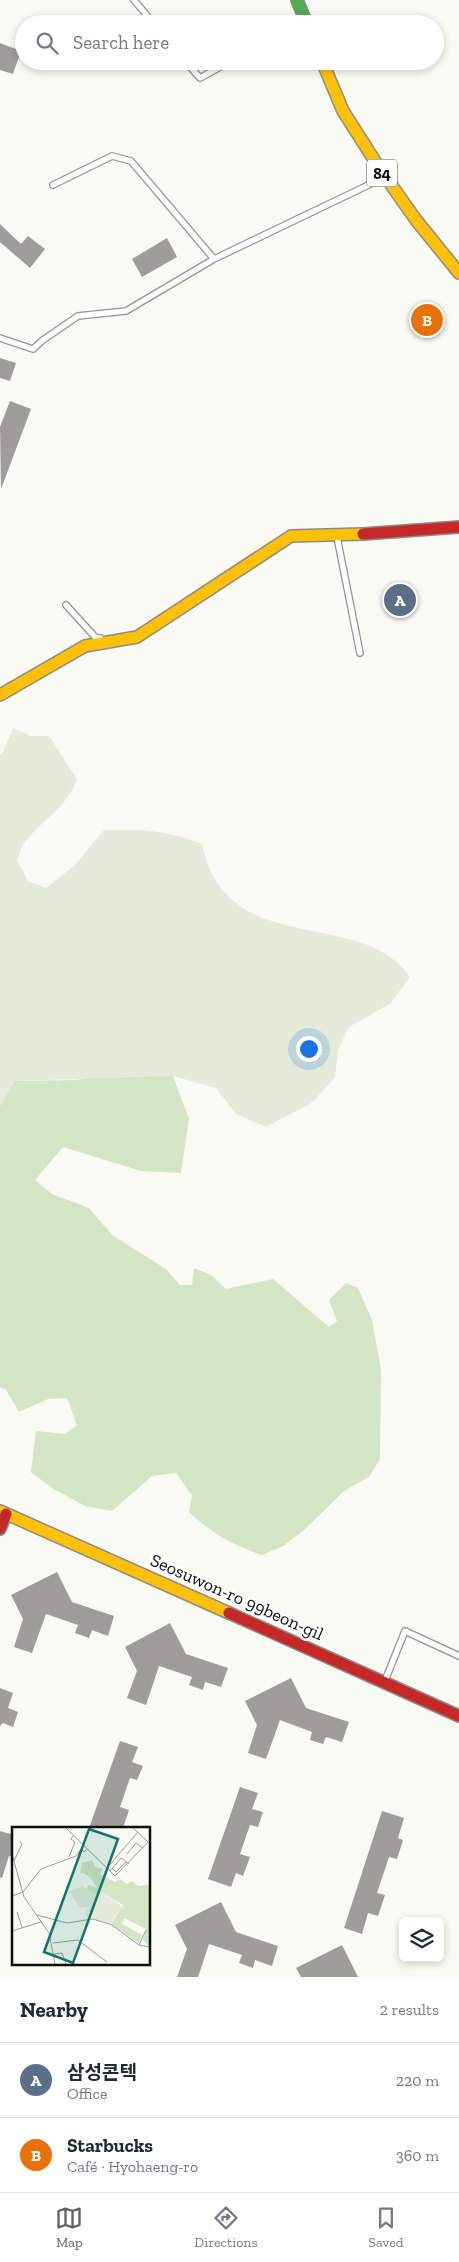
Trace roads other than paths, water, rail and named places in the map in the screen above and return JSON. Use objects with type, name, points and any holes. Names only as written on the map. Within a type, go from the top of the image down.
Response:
[{"type":"street","points":[[297,0],[302,15]]},
{"type":"street","name":"84","points":[[326,70],[343,112],[385,177],[459,274]]},
{"type":"street","points":[[0,695],[85,646],[137,637],[291,536],[337,536],[459,527]]},
{"type":"street","points":[[0,1529],[3,1512]]},
{"type":"street","name":"Seosuwon-ro 99beon-gil","points":[[3,1512],[459,1716]]},
{"type":"lane","points":[[134,0],[146,15]]},
{"type":"lane","points":[[193,70],[200,78],[215,70]]},
{"type":"lane","points":[[53,185],[112,156],[131,161],[214,259]]},
{"type":"lane","points":[[0,338],[33,349],[42,340],[78,316],[126,311],[214,259],[385,177]]},
{"type":"lane","points":[[337,536],[360,653]]},
{"type":"lane","points":[[66,605],[96,638],[137,637]]},
{"type":"lane","points":[[384,1682],[405,1631],[459,1656]]},
{"type":"place","name":"Starbucks","points":[[427,320]]},
{"type":"place","name":"삼성콘텍","points":[[400,600]]}]
